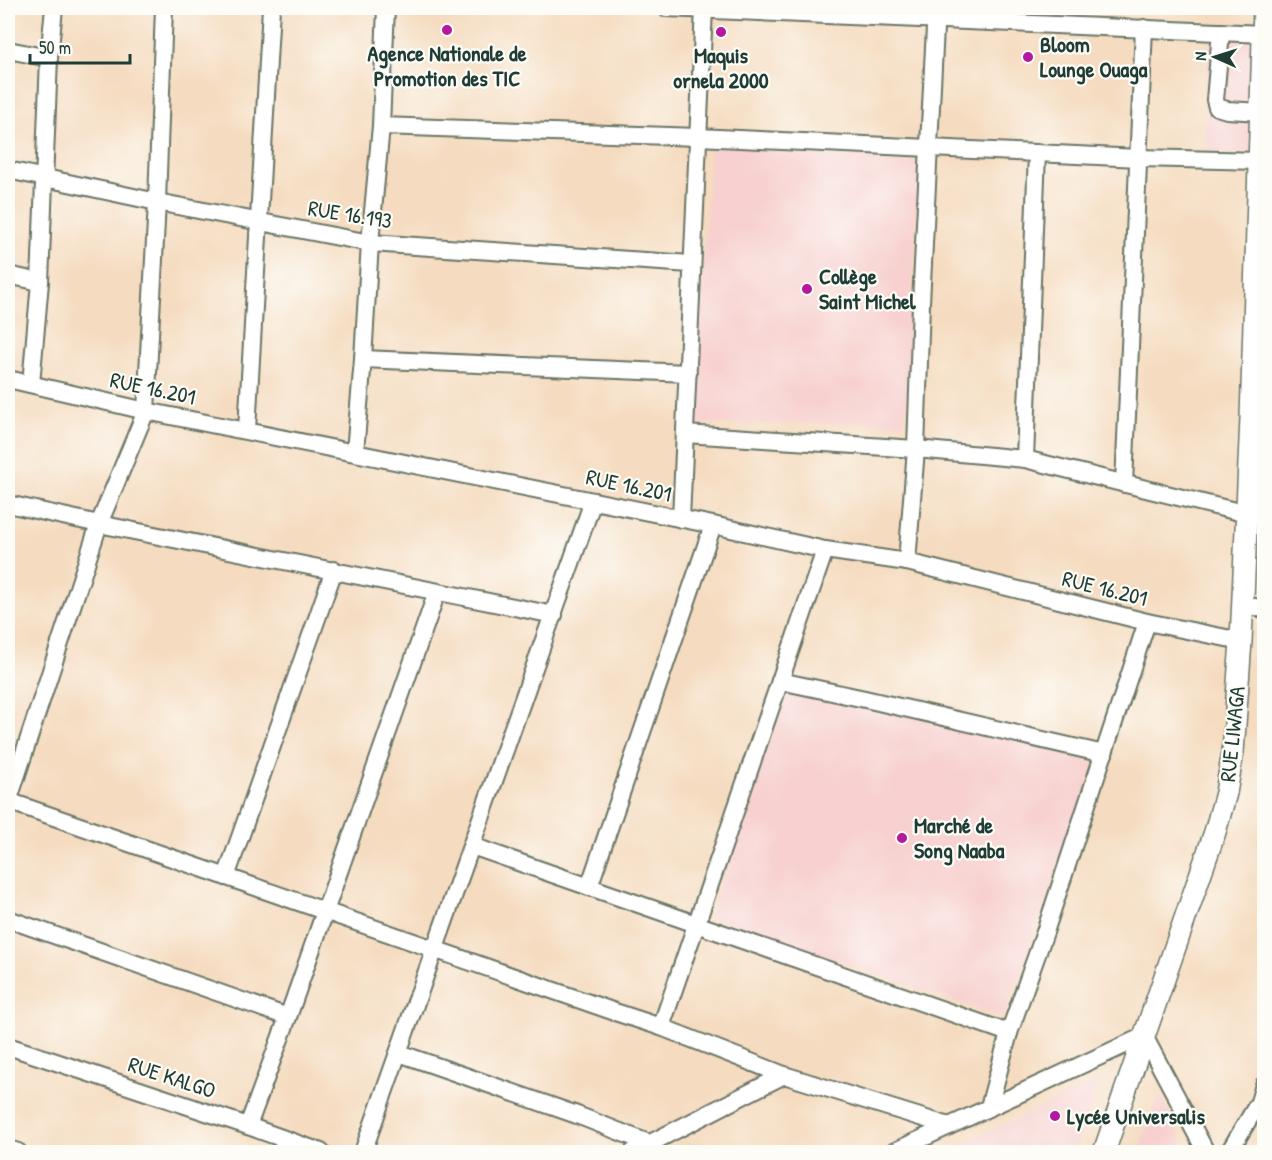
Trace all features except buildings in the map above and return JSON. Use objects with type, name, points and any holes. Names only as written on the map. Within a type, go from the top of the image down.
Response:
[{"type":"main road","name":"RUE LIWAGA","points":[[1104,1152],[1215,832],[1226,793],[1233,752],[1259,325],[1264,8]]},
{"type":"street","points":[[31,384],[40,282],[49,58],[54,8]]},
{"type":"street","points":[[164,8],[146,411],[99,524],[8,802],[661,1027],[784,1075],[949,1126]]},
{"type":"street","points":[[246,430],[271,8]]},
{"type":"street","points":[[355,452],[381,126],[386,8]]},
{"type":"street","points":[[666,8],[936,13],[1264,34]]},
{"type":"street","points":[[681,519],[704,9]]},
{"type":"street","points":[[907,562],[916,449],[936,13]]},
{"type":"street","points":[[1124,484],[1144,28]]},
{"type":"street","points":[[1221,32],[1215,100],[1217,107],[1227,110],[1262,112]]},
{"type":"street","points":[[8,50],[49,58]]},
{"type":"street","points":[[381,126],[698,137],[1138,158],[1260,161]]},
{"type":"street","points":[[1025,459],[1037,153]]},
{"type":"street","name":"RUE 16.193","points":[[8,171],[370,243],[692,264]]},
{"type":"street","points":[[8,275],[40,282]]},
{"type":"street","points":[[363,359],[688,373]]},
{"type":"street","name":"RUE 16.201","points":[[8,379],[146,411],[713,525],[825,550],[907,562],[1147,622],[1241,641]]},
{"type":"street","points":[[685,434],[916,449],[1025,459],[1247,514]]},
{"type":"street","points":[[363,1152],[593,501]]},
{"type":"street","points":[[8,504],[554,615]]},
{"type":"street","points":[[589,887],[713,525]]},
{"type":"street","points":[[661,1027],[825,550]]},
{"type":"street","points":[[226,877],[334,570]]},
{"type":"street","points":[[248,1126],[438,592]]},
{"type":"street","points":[[1241,604],[1264,609]]},
{"type":"street","points":[[989,1107],[1010,1033],[1046,932],[1147,622]]},
{"type":"street","points":[[780,681],[1104,754]]},
{"type":"street","points":[[472,846],[1010,1033]]},
{"type":"street","points":[[8,919],[288,1017]]},
{"type":"street","points":[[893,1152],[1144,1036],[1206,1152]]},
{"type":"street","name":"RUE KALGO","points":[[8,1046],[321,1152]]},
{"type":"street","points":[[399,1053],[577,1115],[651,1144]]},
{"type":"street","points":[[633,1152],[784,1075]]},
{"type":"street","points":[[1229,1152],[1262,1103],[1264,1085]]},
{"type":"street","points":[[8,1149],[18,1152]]},
{"type":"shaded area","points":[[1208,40],[1259,41],[1255,153],[1204,152]]},
{"type":"shaded area","name":"Collège Saint Michel","points":[[711,145],[920,154],[906,423],[693,424]]},
{"type":"shaded area","name":"Marché de Song Naaba","points":[[787,687],[1097,759],[1004,1018],[709,917]]},
{"type":"shaded area","name":"Lycée Universalis","points":[[1100,1079],[1075,1152],[946,1152]]},
{"type":"shaded area","points":[[1159,1092],[1187,1152],[1138,1152]]},
{"type":"place","name":"Agence Nationale de Promotion des TIC","points":[[447,30]]},
{"type":"place","name":"Maquis ornela 2000","points":[[721,32]]},
{"type":"place","name":"Bloom Lounge Ouaga","points":[[1028,57]]},
{"type":"place","name":"Collège Saint Michel","points":[[807,289]]},
{"type":"place","name":"Marché de Song Naaba","points":[[902,838]]},
{"type":"place","name":"Lycée Universalis","points":[[1055,1116]]}]
